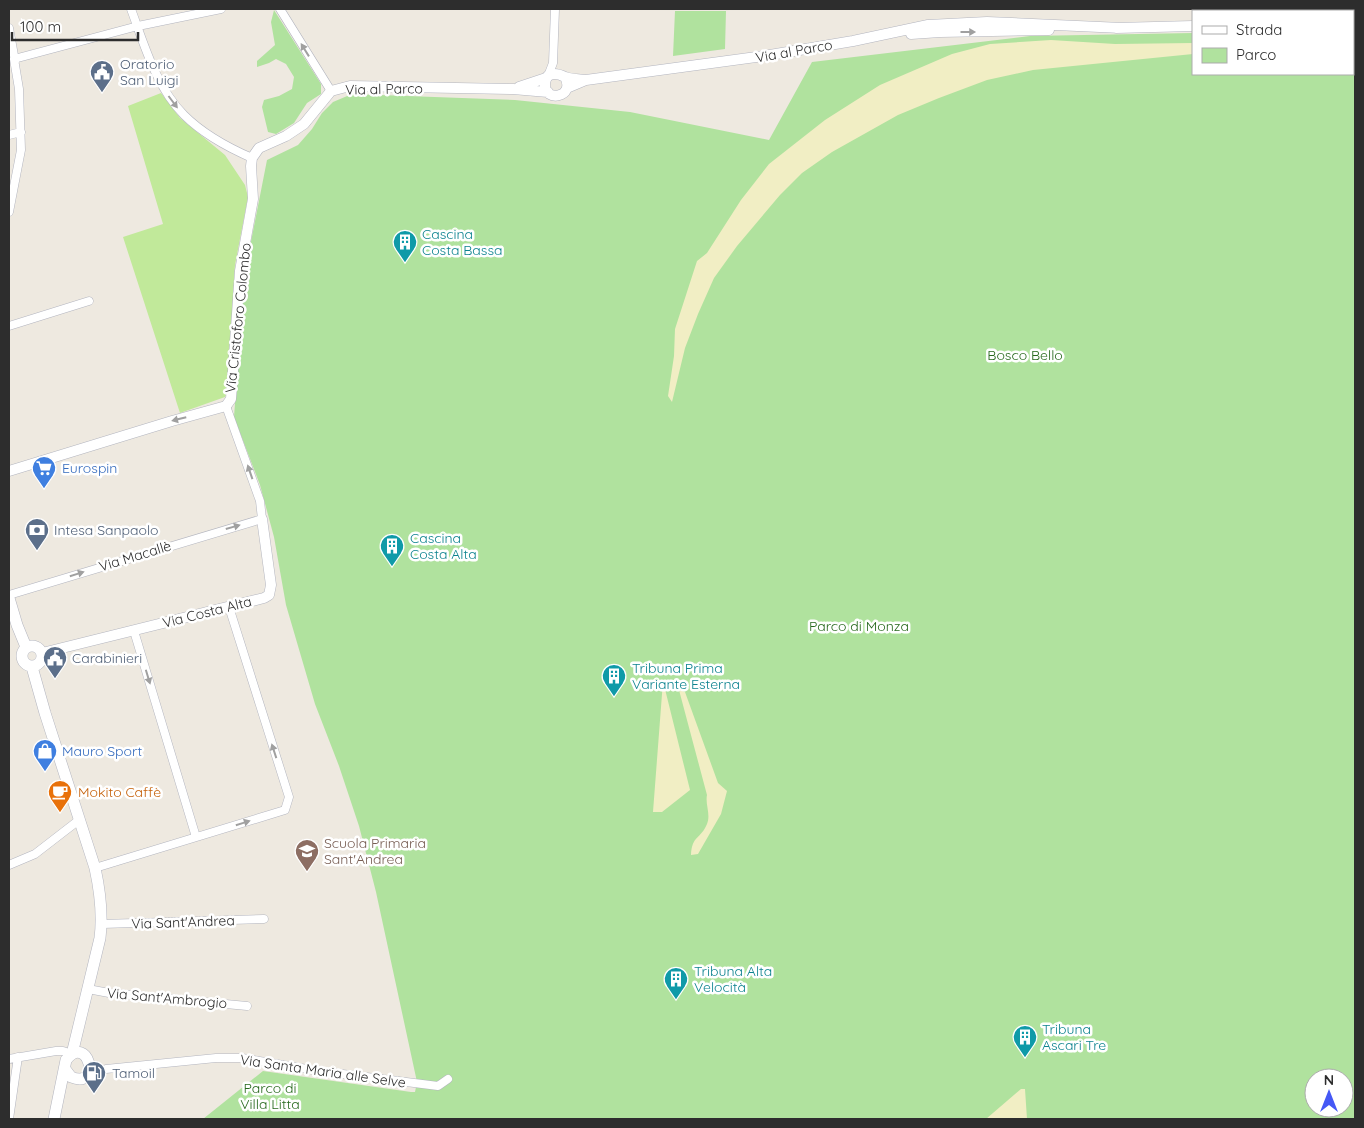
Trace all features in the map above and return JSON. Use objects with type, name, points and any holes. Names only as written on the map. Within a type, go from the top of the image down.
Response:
[{"type":"main road","points":[[9,596],[11,615],[26,647]]},
{"type":"main road","points":[[26,647],[37,647],[42,653],[39,663],[32,666],[26,665],[22,659],[22,652],[26,647]]},
{"type":"main road","points":[[32,666],[45,714],[95,868],[100,894],[102,924],[100,938],[79,1027],[75,1060],[70,1077],[82,1077]]},
{"type":"main road","points":[[55,1115],[65,1094],[90,1067],[75,1060]]},
{"type":"main road","points":[[55,1115],[75,1060]]},
{"type":"street","points":[[132,9],[154,69],[169,96],[184,115],[222,144],[252,158]]},
{"type":"street","points":[[14,60],[138,26],[221,9]]},
{"type":"street","points":[[280,9],[331,91]]},
{"type":"street","points":[[553,63],[568,82],[565,92],[558,96],[548,92],[544,85],[553,63],[555,9]]},
{"type":"street","name":"Via al Parco","points":[[567,88],[586,80],[718,63],[853,41],[928,25],[997,22],[1122,28],[1192,26]]},
{"type":"street","points":[[9,28],[19,89],[21,132],[21,150],[9,212]]},
{"type":"street","points":[[547,77],[556,73],[563,75]]},
{"type":"street","name":"Via al Parco","points":[[563,75],[586,80]]},
{"type":"street","name":"Via al Parco","points":[[513,89],[547,77]]},
{"type":"street","name":"Via al Parco","points":[[252,158],[259,148],[286,136],[304,124],[331,91],[350,86],[513,89],[548,92]]},
{"type":"street","points":[[9,135],[21,132]]},
{"type":"street","name":"Via Cristoforo Colombo","points":[[226,406],[230,399],[240,271],[253,199],[252,158]]},
{"type":"street","points":[[9,326],[89,301]]},
{"type":"street","points":[[9,472],[163,423],[226,406]]},
{"type":"street","name":"Via Costa Alta","points":[[42,653],[229,607],[269,595],[271,585],[260,501],[226,406]]},
{"type":"street","name":"Via Macallè","points":[[9,596],[262,519]]},
{"type":"street","points":[[95,868],[285,810],[289,797],[229,607]]},
{"type":"street","points":[[134,630],[196,837]]},
{"type":"street","points":[[9,865],[35,854],[79,820]]},
{"type":"street","name":"Via Sant'Andrea","points":[[102,924],[264,919]]},
{"type":"street","name":"Via Sant'Ambrogio","points":[[88,989],[109,993],[247,1006]]},
{"type":"street","name":"Via Santa Maria alle Selve","points":[[9,1059],[63,1051],[75,1060],[106,1069]]},
{"type":"street","points":[[9,1119],[18,1057]]},
{"type":"street","name":"Via Santa Maria alle Selve","points":[[82,1077],[106,1069],[216,1058],[242,1058],[438,1086],[448,1079]]},
{"type":"green space","name":"Parco di Monza","points":[[1355,9],[1355,1119],[203,1119],[263,1071],[411,1092],[415,1092],[417,1082],[376,892],[359,826],[339,766],[315,704],[286,605],[274,537],[260,485],[234,417],[244,277],[267,160],[298,145],[312,129],[322,113],[333,102],[352,94],[515,100],[630,112],[769,140],[812,62],[1030,36],[1192,33],[1192,75],[1354,75],[1354,10],[1272,10]]},
{"type":"green space","points":[[274,10],[321,84],[321,94],[307,103],[294,123],[276,134],[268,132],[262,107],[264,100],[279,96],[292,89],[294,77],[286,64],[276,59],[257,67],[257,61],[275,45],[271,22]]},
{"type":"green space","points":[[675,11],[726,11],[725,49],[673,56]]},
{"type":"green space","points":[[161,93],[180,118],[225,155],[245,185],[248,197],[235,265],[227,393],[225,397],[180,413],[123,237],[163,224],[128,106]]},
{"type":"sand","points":[[1051,40],[1115,44],[1192,43],[1192,54],[1033,70],[987,80],[898,115],[832,152],[802,173],[780,195],[737,246],[714,278],[685,348],[672,402],[668,396],[674,356],[675,329],[697,261],[707,253],[741,200],[769,164],[825,120],[880,85],[952,54],[990,44]]},
{"type":"sand","points":[[663,681],[690,790],[662,812],[653,812]]},
{"type":"sand","points":[[679,690],[685,692],[718,783],[727,791],[721,814],[698,854],[691,855],[695,840],[707,824],[707,795]]},
{"type":"sand","points":[[1021,1089],[1025,1089],[1027,1119],[986,1119]]},
{"type":"place","name":"Oratorio San Luigi","points":[[102,93]]},
{"type":"place","name":"Cascina Costa Bassa","points":[[405,263]]},
{"type":"place","name":"Eurospin","points":[[44,489]]},
{"type":"place","name":"Intesa Sanpaolo","points":[[37,551]]},
{"type":"place","name":"Cascina Costa Alta","points":[[392,567]]},
{"type":"place","name":"Carabinieri","points":[[55,679]]},
{"type":"place","name":"Tribuna Prima Variante Esterna","points":[[614,697]]},
{"type":"place","name":"Mauro Sport","points":[[45,772]]},
{"type":"place","name":"Mokito Caffè","points":[[60,813]]},
{"type":"place","name":"Scuola Primaria Sant'Andrea","points":[[307,872]]},
{"type":"place","name":"Tribuna Alta Velocità","points":[[676,1000]]},
{"type":"place","name":"Tribuna Ascari Tre","points":[[1025,1058]]},
{"type":"place","name":"Tamoil","points":[[94,1094]]},
{"type":"park label","name":"Bosco Bello","points":[[1025,355]]},
{"type":"park label","name":"Parco di Villa Litta","points":[[270,1096]]}]
